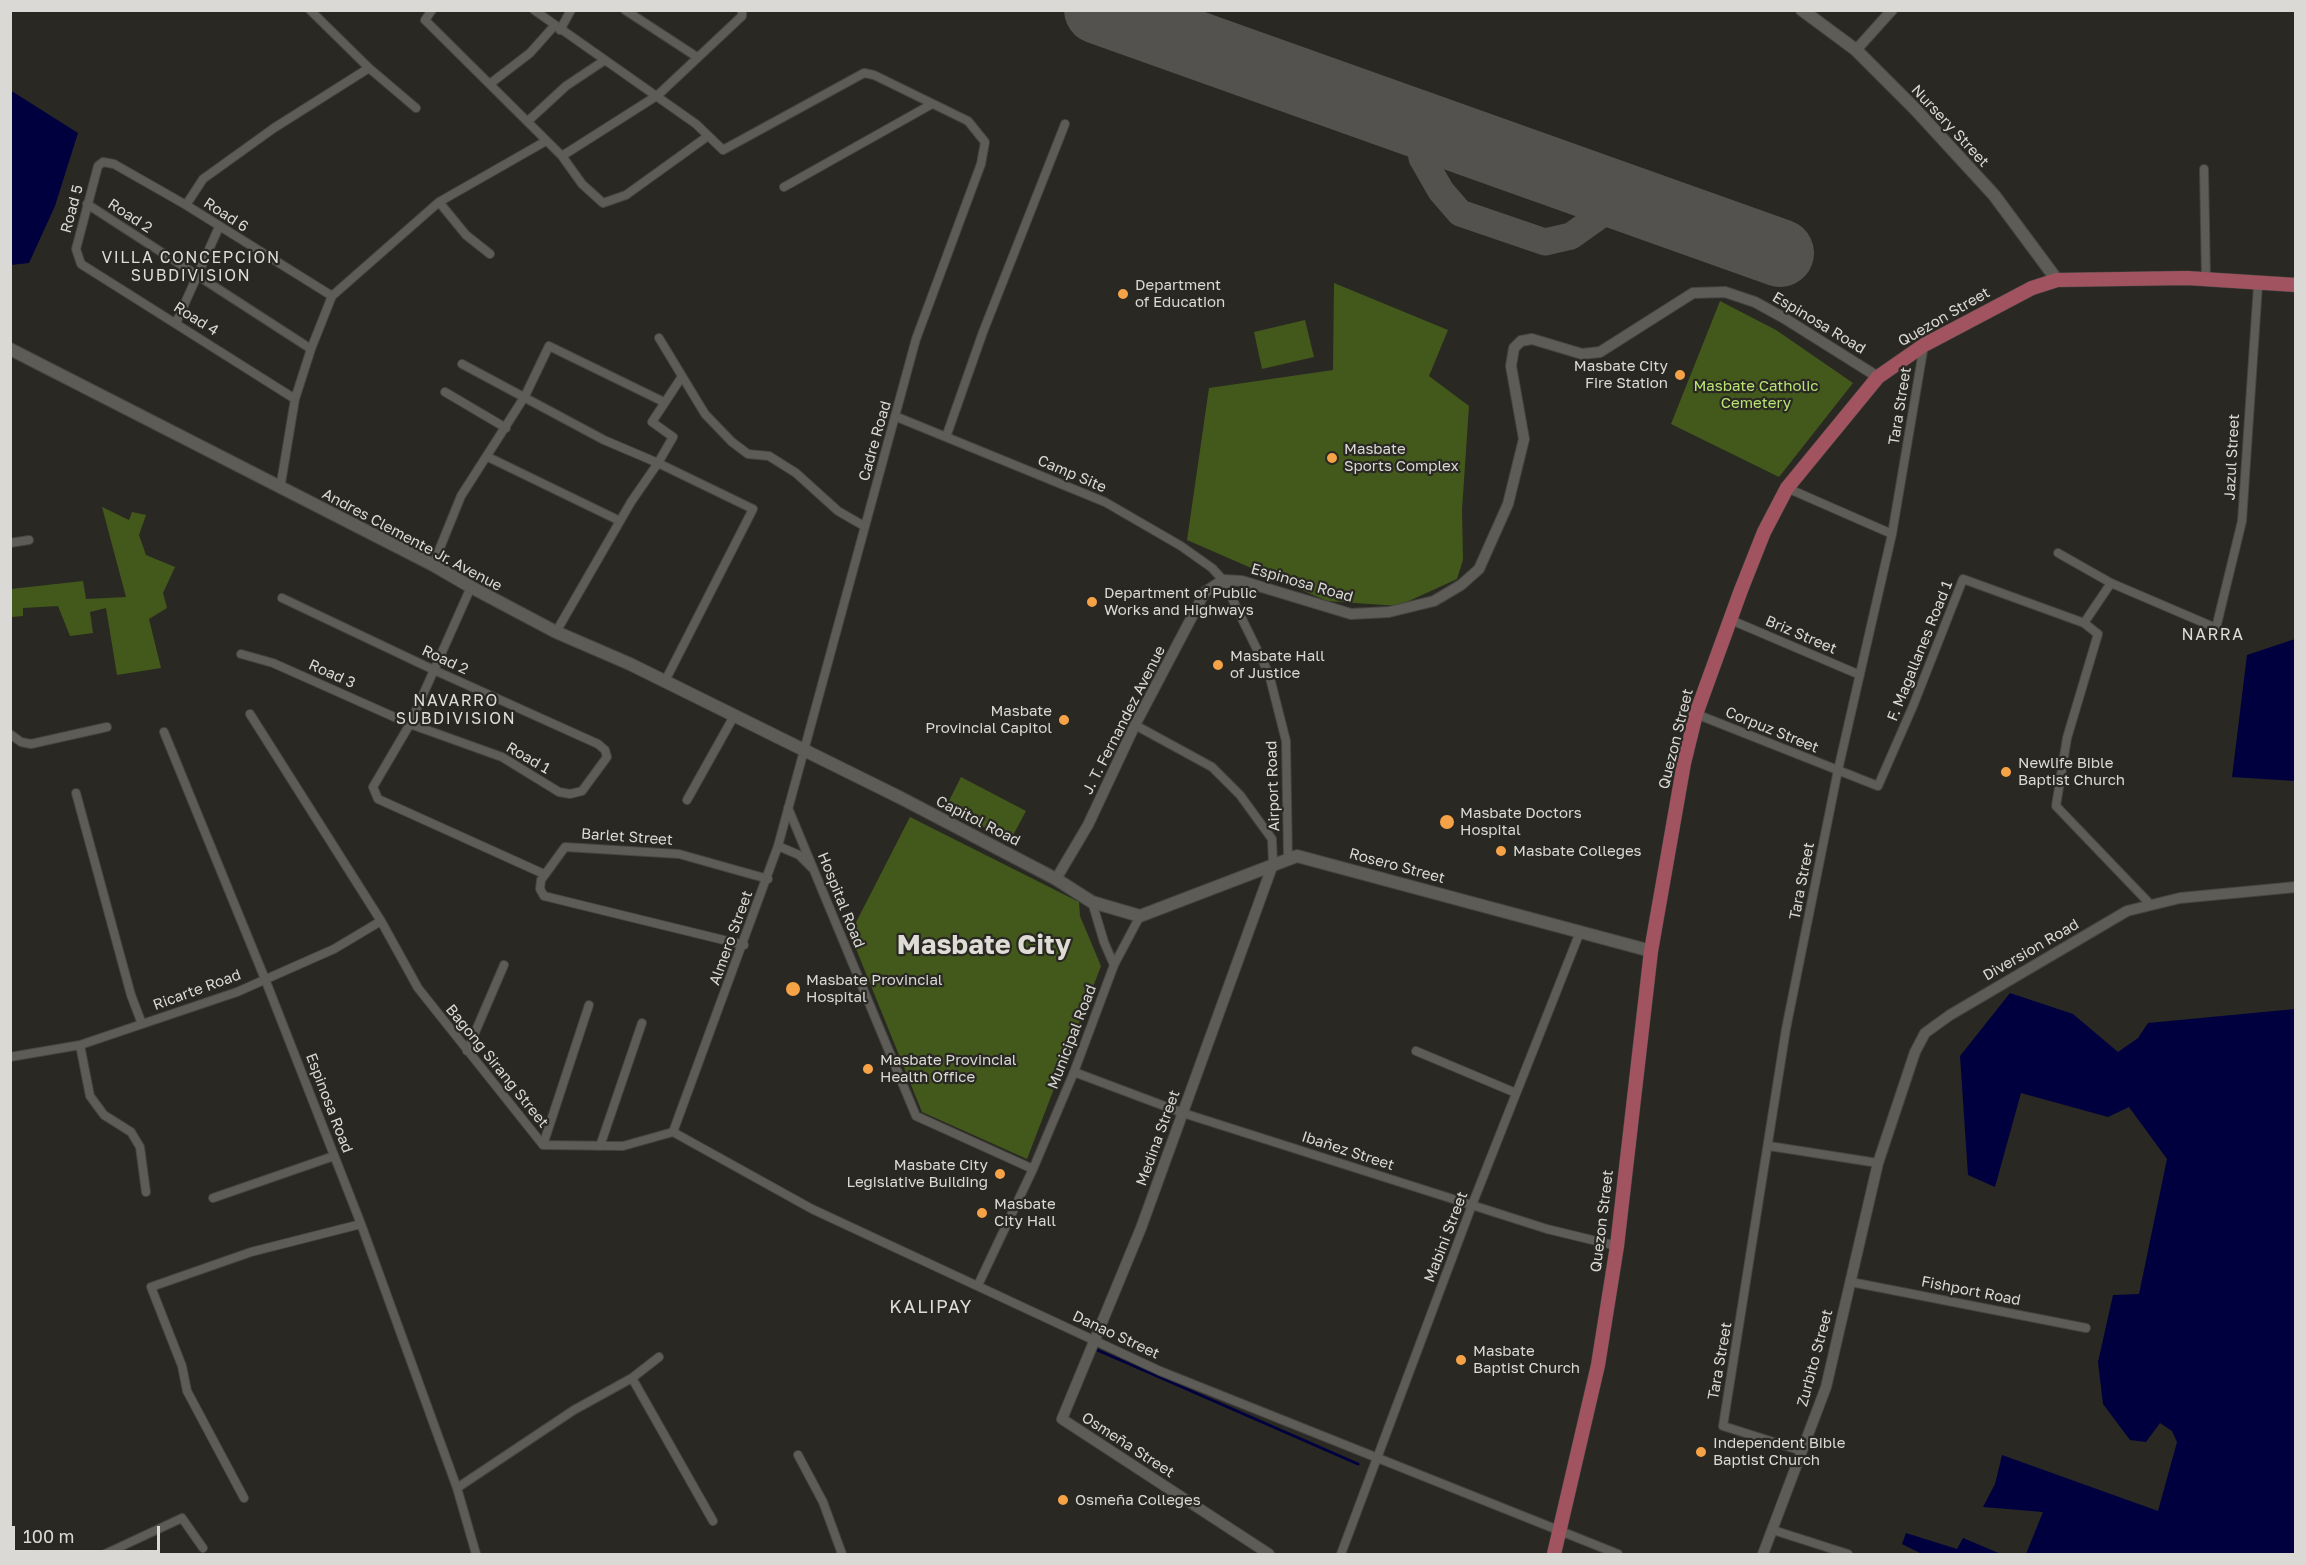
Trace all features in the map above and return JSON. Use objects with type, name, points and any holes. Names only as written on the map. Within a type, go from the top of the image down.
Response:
[{"type":"main road","name":"Nursery Street","points":[[1802,10],[1856,50],[1994,195],[2057,280]]},
{"type":"main road","name":"Quezon Street","points":[[1554,1554],[1598,1365],[1617,1246],[1651,951],[1684,763],[1696,714],[1731,620],[1764,532],[1787,488],[1878,377],[1924,345],[2032,288],[2057,280],[2206,280],[2258,285],[2295,285]]},
{"type":"main road","name":"Andres Clemente Jr. Avenue","points":[[10,349],[280,489],[434,565],[556,632],[665,681],[802,750]]},
{"type":"main road","name":"Capitol Road","points":[[802,750],[1056,879],[1092,902],[1140,916]]},
{"type":"main road","name":"Rosero Street","points":[[1140,916],[1297,856],[1651,951]]},
{"type":"street","points":[[310,10],[369,68],[416,108]]},
{"type":"street","points":[[432,10],[425,20],[528,121],[562,156],[582,184],[603,203],[626,195],[708,136]]},
{"type":"street","points":[[534,10],[658,96],[723,150],[864,73],[874,75],[932,104]]},
{"type":"street","points":[[491,83],[530,53],[557,28],[571,10]]},
{"type":"street","points":[[625,10],[697,57]]},
{"type":"street","points":[[562,156],[658,96],[742,16],[742,10]]},
{"type":"street","points":[[1856,50],[1892,10]]},
{"type":"street","points":[[528,121],[566,86],[605,60]]},
{"type":"street","points":[[186,205],[203,179],[274,128],[369,68]]},
{"type":"street","points":[[784,187],[932,104]]},
{"type":"street","name":"Cadre Road","points":[[802,750],[864,526],[897,417],[916,339],[981,164],[985,142],[968,121],[932,104]]},
{"type":"street","points":[[946,437],[982,332],[1065,124]]},
{"type":"street","points":[[280,489],[295,399],[310,349],[332,296],[439,202],[546,141]]},
{"type":"street","name":"Road 6","points":[[103,162],[114,164],[186,205],[332,296]]},
{"type":"street","name":"Road 5","points":[[81,264],[76,249],[98,166],[103,162]]},
{"type":"street","points":[[2204,170],[2206,280]]},
{"type":"street","points":[[439,202],[466,235],[490,254]]},
{"type":"street","name":"Road 2","points":[[87,204],[310,349]]},
{"type":"street","points":[[176,323],[219,227]]},
{"type":"street","name":"Road 4","points":[[81,264],[295,399]]},
{"type":"street","name":"Jazul Street","points":[[2111,583],[2216,628],[2242,521],[2258,285]]},
{"type":"street","name":"Espinosa Road","points":[[1222,580],[1242,581],[1352,614],[1389,612],[1434,601],[1461,585],[1479,569],[1508,504],[1524,439],[1511,366],[1514,348],[1521,341],[1532,339],[1582,354],[1600,352],[1693,293],[1725,292],[1755,302],[1784,318],[1878,377]]},
{"type":"street","points":[[659,338],[681,378],[705,414],[732,442],[748,454],[769,456],[796,473],[838,511],[864,526]]},
{"type":"street","name":"Tara Street","points":[[1802,1451],[1723,1426],[1786,1029],[1838,770],[1892,534],[1924,345]]},
{"type":"street","points":[[434,565],[461,496],[525,396],[549,346],[664,402]]},
{"type":"street","points":[[462,364],[604,440],[658,463],[753,509],[665,681]]},
{"type":"street","points":[[556,632],[620,521],[673,437],[652,422],[681,378]]},
{"type":"street","points":[[445,392],[506,428]]},
{"type":"street","name":"Camp Site","points":[[897,417],[1105,502],[1181,546],[1212,568],[1222,580]]},
{"type":"street","points":[[488,457],[620,521]]},
{"type":"street","points":[[1787,488],[1892,534]]},
{"type":"street","points":[[10,543],[29,540]]},
{"type":"street","points":[[2058,553],[2111,583],[2084,623],[2098,634],[2067,738],[2056,806],[2150,904]]},
{"type":"street","name":"F. Magallanes Road 1","points":[[1838,770],[1878,786],[1913,706],[1963,579],[2084,623]]},
{"type":"street","name":"J. T. Fernandez Avenue","points":[[1056,879],[1088,825],[1135,725],[1205,592],[1222,580]]},
{"type":"street","name":"Airport Road","points":[[1222,580],[1243,616],[1269,674],[1286,741],[1288,859]]},
{"type":"street","points":[[471,587],[410,724],[373,787],[378,799],[544,874],[540,889],[544,896],[744,945]]},
{"type":"street","name":"Road 2","points":[[282,598],[598,744]]},
{"type":"street","name":"Briz Street","points":[[1731,620],[1860,675]]},
{"type":"street","name":"Road 3","points":[[242,654],[273,663],[410,724]]},
{"type":"street","name":"Bagong Sirang Street","points":[[250,714],[381,921],[418,988],[543,1145],[623,1146],[673,1132]]},
{"type":"street","name":"Corpuz Street","points":[[1696,714],[1838,770]]},
{"type":"street","points":[[687,800],[734,716]]},
{"type":"street","name":"Road 1","points":[[410,724],[502,757],[559,792],[570,794],[582,791],[607,757],[605,750],[598,744]]},
{"type":"street","points":[[1135,725],[1212,767],[1240,795],[1272,838],[1273,864]]},
{"type":"street","points":[[10,734],[21,742],[32,744],[107,727]]},
{"type":"street","name":"Espinosa Road","points":[[164,732],[265,979],[361,1224],[457,1488],[476,1554]]},
{"type":"street","name":"Almero Street","points":[[673,1132],[768,879],[802,750]]},
{"type":"street","points":[[76,793],[131,995],[142,1024]]},
{"type":"street","name":"Hospital Road","points":[[788,808],[916,1116],[1033,1169]]},
{"type":"street","points":[[1272,838],[1288,839]]},
{"type":"street","points":[[778,846],[799,855],[814,871]]},
{"type":"street","name":"Barlet Street","points":[[544,874],[565,847],[679,854],[768,879]]},
{"type":"street","name":"Medina Street","points":[[1062,1419],[1142,1228],[1273,864]]},
{"type":"street","name":"Diversion Road","points":[[1878,1163],[1916,1052],[1925,1033],[1950,1015],[2127,911],[2150,904],[2197,896],[2295,887]]},
{"type":"street","points":[[1092,902],[1104,942],[1114,965]]},
{"type":"street","name":"Municipal Road","points":[[978,1285],[1033,1169],[1074,1072],[1114,965],[1140,916]]},
{"type":"street","name":"Ricarte Road","points":[[10,1056],[80,1045],[142,1024],[265,979],[334,949],[381,921]]},
{"type":"street","name":"Mabini Street","points":[[1341,1554],[1472,1204],[1580,932]]},
{"type":"street","points":[[467,1051],[504,965]]},
{"type":"street","points":[[543,1145],[589,1005]]},
{"type":"street","points":[[600,1146],[642,1023]]},
{"type":"street","points":[[80,1045],[90,1096],[104,1115],[131,1132],[140,1147],[146,1192]]},
{"type":"street","points":[[1416,1051],[1516,1093]]},
{"type":"street","name":"Ibañez Street","points":[[1074,1072],[1183,1113],[1547,1229],[1617,1246]]},
{"type":"street","name":"Danao Street","points":[[673,1132],[812,1209],[1160,1371],[1560,1533],[1618,1554]]},
{"type":"street","points":[[1769,1146],[1878,1163]]},
{"type":"street","points":[[213,1198],[334,1156]]},
{"type":"street","name":"Zurbito Street","points":[[1763,1554],[1826,1387],[1878,1163]]},
{"type":"street","points":[[244,1498],[187,1391],[178,1356],[151,1287],[250,1252],[361,1224]]},
{"type":"street","name":"Fishport Road","points":[[1851,1282],[2086,1328]]},
{"type":"street","points":[[457,1488],[574,1410],[632,1378],[659,1357]]},
{"type":"street","points":[[632,1378],[713,1521]]},
{"type":"street","name":"Osmeña Street","points":[[1062,1419],[1262,1553]]},
{"type":"street","points":[[798,1455],[823,1503],[842,1554]]},
{"type":"street","points":[[105,1554],[182,1518],[204,1548]]},
{"type":"street","points":[[1773,1530],[1848,1554]]},
{"type":"green space","name":"Masbate Sports Complex","points":[[1334,283],[1448,330],[1429,376],[1469,406],[1462,510],[1463,560],[1457,579],[1398,606],[1327,601],[1187,540],[1209,388],[1333,370]]},
{"type":"green space","name":"Masbate Catholic Cemetery","points":[[1720,301],[1776,330],[1853,383],[1779,477],[1671,424]]},
{"type":"green space","points":[[1305,320],[1314,357],[1262,369],[1254,332]]},
{"type":"green space","points":[[102,507],[129,520],[132,512],[146,515],[139,535],[146,555],[175,567],[163,593],[167,608],[149,619],[161,668],[117,675],[106,608],[90,612],[93,633],[70,636],[58,606],[23,608],[23,616],[11,617],[11,589],[83,581],[86,599],[126,597]]},
{"type":"green space","points":[[961,777],[1026,811],[1010,841],[946,807]]},
{"type":"green space","points":[[910,817],[1079,902],[1080,916],[1101,966],[1027,1159],[922,1112],[850,934]]},
{"type":"shaded area","points":[[10,90],[78,133],[55,206],[29,263],[11,265]]},
{"type":"shaded area","points":[[2295,639],[2295,781],[2232,777],[2247,655]]},
{"type":"shaded area","points":[[2010,993],[2073,1014],[2118,1052],[2138,1038],[2148,1023],[2295,1009],[2295,1554],[2026,1554],[2043,1512],[1983,1507],[1995,1484],[2002,1455],[2158,1511],[2177,1442],[2172,1431],[2160,1423],[2146,1442],[2130,1440],[2103,1404],[2098,1362],[2113,1295],[2139,1294],[2167,1159],[2129,1107],[2108,1117],[2021,1093],[1995,1187],[1968,1175],[1960,1056]]},
{"type":"shaded area","points":[[1906,1533],[1957,1549],[1963,1538],[2001,1554],[1922,1554],[1902,1544]]},
{"type":"waterway","points":[[1095,1349],[1358,1464]]},
{"type":"taxiway","points":[[1412,122],[1417,130],[1422,158],[1441,191],[1460,213],[1545,242],[1571,236],[1602,214],[1604,200],[1599,189]]},
{"type":"taxiway","points":[[1422,158],[1428,144],[1444,134]]},
{"type":"taxiway","points":[[1602,214],[1634,201]]},
{"type":"runway","points":[[1098,10],[1780,253]]},
{"type":"place","name":"Department of Education","points":[[1123,294]]},
{"type":"place","name":"Masbate City Fire Station","points":[[1680,375]]},
{"type":"place","name":"Masbate Sports Complex","points":[[1332,458]]},
{"type":"place","name":"Department of Public Works and Highways","points":[[1092,602]]},
{"type":"place","name":"Masbate Hall of Justice","points":[[1218,665]]},
{"type":"place","name":"Masbate Provincial Capitol","points":[[1064,720]]},
{"type":"place","name":"Newlife Bible Baptist Church","points":[[2006,772]]},
{"type":"place","name":"Masbate Doctors Hospital","points":[[1447,822]]},
{"type":"place","name":"Masbate Colleges","points":[[1501,851]]},
{"type":"place","name":"Masbate Provincial Hospital","points":[[793,989]]},
{"type":"place","name":"Masbate Provincial Health Office","points":[[868,1069]]},
{"type":"place","name":"Masbate City Legislative Building","points":[[1000,1174]]},
{"type":"place","name":"Masbate City Hall","points":[[982,1213]]},
{"type":"place","name":"Masbate Baptist Church","points":[[1461,1360]]},
{"type":"place","name":"Independent Bible Baptist Church","points":[[1701,1452]]},
{"type":"place","name":"Osmeña Colleges","points":[[1063,1500]]},
{"type":"district","name":"VILLA CONCEPCION SUBDIVISION","points":[[191,267]]},
{"type":"district","name":"NARRA","points":[[2213,635]]},
{"type":"district","name":"NAVARRO SUBDIVISION","points":[[456,710]]},
{"type":"district","name":"Masbate City","points":[[984,945]]},
{"type":"district","name":"KALIPAY","points":[[931,1307]]}]
